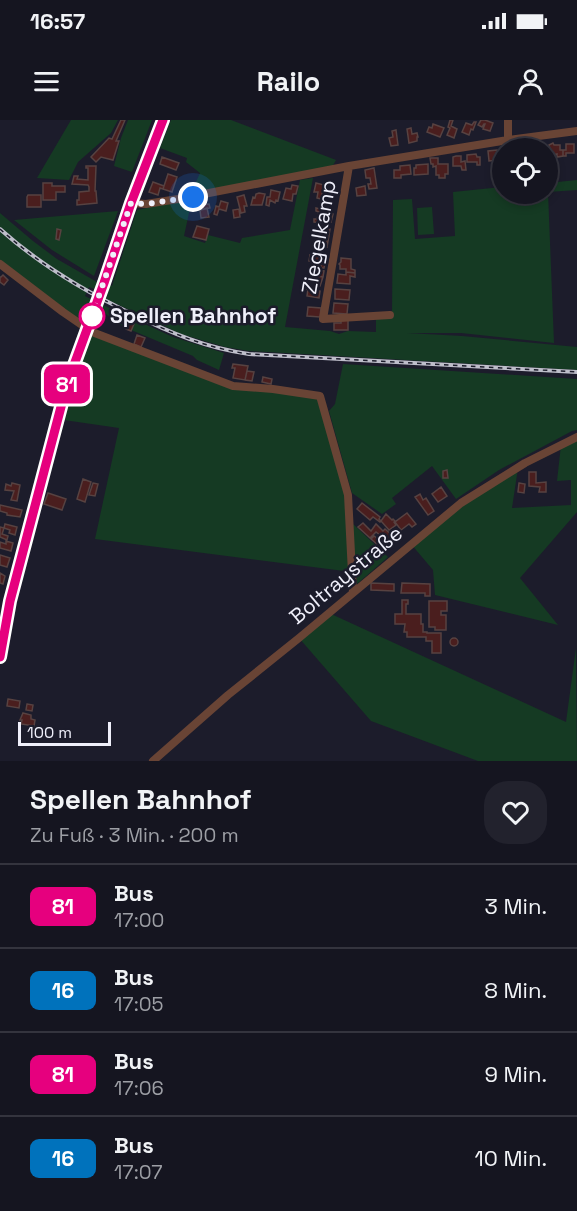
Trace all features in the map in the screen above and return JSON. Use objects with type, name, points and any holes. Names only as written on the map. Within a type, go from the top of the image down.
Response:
[{"type":"street","points":[[0,656],[10,601],[67,384],[163,120]]},
{"type":"street","points":[[508,120],[508,138]]},
{"type":"street","points":[[523,138],[577,131]]},
{"type":"street","points":[[131,203],[146,204],[193,197],[349,166],[492,143]]},
{"type":"street","name":"Ziegelkamp","points":[[349,166],[323,319],[390,315]]},
{"type":"street","points":[[0,264],[87,329],[233,386],[320,396],[348,495],[353,592]]},
{"type":"street","name":"Boltraystraße","points":[[153,761],[228,694],[300,638],[461,503],[525,463],[577,437]]},
{"type":"street","points":[[0,598],[10,601]]},
{"type":"green space","points":[[71,120],[118,120],[111,133],[78,162],[69,180],[37,178]]},
{"type":"green space","points":[[128,120],[152,120],[132,172],[114,166]]},
{"type":"green space","points":[[171,120],[231,120],[336,160],[332,167],[191,193],[200,173],[186,162],[187,158],[160,148]]},
{"type":"green space","points":[[313,178],[285,327],[330,331],[339,334],[348,331],[376,332],[376,317],[392,317],[393,200],[412,199],[415,239],[455,236],[453,192],[492,188],[492,204],[548,204],[554,343],[461,333],[407,333],[577,347],[577,370],[249,351],[225,347],[181,334],[106,299],[137,210],[192,199],[184,236],[205,243],[208,235],[240,243],[242,238],[290,230],[300,180]]},
{"type":"green space","points":[[577,180],[577,190],[558,191],[558,182]]},
{"type":"green space","points":[[432,207],[434,234],[418,235],[417,208]]},
{"type":"green space","points":[[118,211],[94,276],[52,250],[14,220]]},
{"type":"green space","points":[[0,213],[57,259],[97,282],[95,289],[89,287],[85,296],[91,299],[84,318],[75,318],[0,261]]},
{"type":"green space","points":[[103,305],[173,337],[224,353],[219,370],[193,356],[131,330],[133,324],[129,322],[126,328],[117,323],[101,310]]},
{"type":"green space","points":[[87,329],[233,386],[320,396],[348,495],[352,572],[95,539],[119,428],[57,419]]},
{"type":"green space","points":[[343,364],[577,379],[577,430],[499,470],[456,499],[432,466],[392,498],[396,504],[382,514],[352,493],[329,411],[335,404]]},
{"type":"green space","points":[[577,437],[577,512],[520,578],[558,625],[435,595],[433,570],[411,544],[461,503],[518,468],[512,508],[571,505],[571,480],[557,481],[561,445]]},
{"type":"green space","points":[[352,523],[388,557],[357,584]]},
{"type":"green space","points":[[329,613],[566,722],[576,648],[577,761],[478,761],[371,721],[299,638]]},
{"type":"building","points":[[121,120],[125,120],[116,141],[119,141],[113,160],[101,157],[96,162],[91,157],[109,138],[112,139]]},
{"type":"building","points":[[450,120],[453,120],[451,126],[457,129],[454,138],[447,135]]},
{"type":"building","points":[[481,120],[493,123],[490,131],[483,129],[485,124],[482,127],[478,125]]},
{"type":"building","points":[[476,122],[469,135],[462,132],[466,123],[472,125]]},
{"type":"building","points":[[433,124],[444,128],[440,137],[427,132]]},
{"type":"building","points":[[411,128],[412,134],[417,133],[418,137],[417,141],[409,143],[407,129]]},
{"type":"building","points":[[396,130],[398,145],[391,146],[389,138],[393,137],[392,131]]},
{"type":"building","points":[[566,144],[574,144],[574,153],[566,153],[566,156],[563,156],[563,150],[566,150]]},
{"type":"building","points":[[558,145],[560,145],[560,150],[563,150],[563,156],[558,157]]},
{"type":"building","points":[[488,151],[492,151],[492,161],[489,161]]},
{"type":"building","points":[[476,154],[480,157],[480,165],[477,165],[477,162],[467,162],[467,155]]},
{"type":"building","points":[[461,156],[461,162],[465,161],[466,170],[462,170],[461,166],[453,166],[453,157]]},
{"type":"building","points":[[162,157],[179,163],[176,170],[160,164]]},
{"type":"building","points":[[430,158],[438,158],[438,164],[448,164],[448,174],[445,174],[445,178],[439,178],[439,175],[436,175],[436,166],[433,167]]},
{"type":"building","points":[[428,164],[428,174],[414,175],[416,165]]},
{"type":"building","points":[[410,165],[411,174],[394,178],[394,170],[400,170],[400,166]]},
{"type":"building","points":[[86,166],[96,166],[97,203],[77,205],[79,192],[89,191],[89,187],[72,184],[74,176],[78,176],[77,179],[88,180]]},
{"type":"building","points":[[374,168],[377,188],[369,189],[370,178],[366,178],[365,170]]},
{"type":"building","points":[[168,174],[177,177],[172,192],[163,189]]},
{"type":"building","points":[[153,182],[164,186],[163,189],[160,188],[158,195],[149,192]]},
{"type":"building","points":[[43,183],[65,186],[65,192],[56,192],[56,200],[43,200]]},
{"type":"building","points":[[316,183],[324,185],[321,199],[317,198],[318,192],[314,192]]},
{"type":"building","points":[[292,185],[298,186],[292,201],[283,199],[286,188],[291,189]]},
{"type":"building","points":[[365,186],[366,195],[357,196],[356,188]]},
{"type":"building","points":[[271,190],[280,192],[278,201],[276,200],[275,203],[270,200],[269,206],[266,205],[267,197],[270,197]]},
{"type":"building","points":[[259,193],[265,194],[262,205],[251,205],[253,197],[255,198]]},
{"type":"building","points":[[28,195],[41,195],[41,207],[27,207]]},
{"type":"building","points":[[244,195],[247,206],[244,206],[245,212],[241,213],[237,197]]},
{"type":"building","points":[[221,201],[228,203],[226,211],[219,209],[217,215],[214,214],[216,206],[219,207]]},
{"type":"building","points":[[209,204],[210,208],[200,210],[199,205]]},
{"type":"building","points":[[207,208],[209,217],[201,218],[200,210]]},
{"type":"building","points":[[316,208],[333,214],[332,218],[318,215]]},
{"type":"building","points":[[239,209],[240,217],[234,218],[233,210]]},
{"type":"building","points":[[318,215],[332,218],[331,222],[322,220],[322,223],[314,222]]},
{"type":"building","points":[[197,226],[209,229],[206,240],[193,237]]},
{"type":"building","points":[[321,226],[330,229],[328,241],[322,240],[323,237],[319,236]]},
{"type":"building","points":[[57,229],[61,230],[59,240],[56,239]]},
{"type":"building","points":[[320,240],[328,241],[327,247],[322,246]]},
{"type":"building","points":[[310,255],[326,258],[324,268],[309,261]]},
{"type":"building","points":[[341,258],[351,259],[351,269],[355,270],[355,273],[340,269]]},
{"type":"building","points":[[311,266],[324,271],[323,277],[313,275],[314,269],[310,269]]},
{"type":"building","points":[[346,272],[355,273],[355,277],[350,276],[350,284],[337,283],[338,274],[346,275]]},
{"type":"building","points":[[3,275],[8,280],[4,285],[0,282],[0,277]]},
{"type":"building","points":[[313,275],[323,277],[320,286],[311,281]]},
{"type":"building","points":[[306,286],[320,291],[319,298],[307,296]]},
{"type":"building","points":[[335,289],[350,290],[349,300],[335,299]]},
{"type":"building","points":[[334,303],[348,304],[347,314],[333,313]]},
{"type":"building","points":[[308,307],[321,308],[320,317],[307,316]]},
{"type":"building","points":[[341,319],[348,319],[348,330],[334,330],[334,323],[341,323]]},
{"type":"building","points":[[129,322],[134,324],[131,331],[126,329]]},
{"type":"building","points":[[137,335],[145,338],[141,347],[134,344]]},
{"type":"building","points":[[233,364],[248,366],[245,380],[233,378],[235,368],[232,368]]},
{"type":"building","points":[[247,371],[254,372],[252,381],[245,380]]},
{"type":"building","points":[[263,377],[272,379],[271,384],[262,382]]},
{"type":"building","points":[[447,470],[448,478],[443,478],[443,471]]},
{"type":"building","points":[[529,472],[536,472],[536,483],[546,482],[546,492],[539,492],[540,487],[529,486]]},
{"type":"building","points":[[83,479],[91,482],[85,502],[77,499]]},
{"type":"building","points":[[12,483],[20,485],[17,501],[11,500],[14,491],[5,490],[6,484],[11,486]]},
{"type":"building","points":[[93,483],[98,484],[95,496],[89,495]]},
{"type":"building","points":[[519,483],[525,484],[524,493],[518,492]]},
{"type":"building","points":[[441,487],[447,496],[438,502],[432,494]]},
{"type":"building","points":[[48,493],[66,499],[62,510],[44,504]]},
{"type":"building","points":[[420,494],[423,500],[426,498],[434,511],[428,515],[415,497]]},
{"type":"building","points":[[362,503],[380,517],[380,522],[373,517],[370,520],[357,509]]},
{"type":"building","points":[[0,505],[22,510],[20,517],[7,515],[0,511]]},
{"type":"building","points":[[407,513],[416,524],[412,527],[409,524],[401,530],[395,522]]},
{"type":"building","points":[[386,514],[395,521],[396,525],[389,530],[381,521]]},
{"type":"building","points":[[363,523],[371,531],[376,524],[395,538],[389,545],[383,540],[378,545],[371,539],[374,536],[378,539],[380,535],[376,532],[370,538],[358,527]]},
{"type":"building","points":[[5,524],[17,527],[15,535],[4,528]]},
{"type":"building","points":[[0,527],[4,528],[2,534],[8,536],[7,540],[0,537]]},
{"type":"building","points":[[6,541],[13,543],[11,551],[0,548],[0,542],[6,544]]},
{"type":"building","points":[[0,555],[10,558],[7,567],[0,565]]},
{"type":"building","points":[[0,573],[5,576],[3,584],[0,583]]},
{"type":"building","points":[[371,583],[394,584],[394,591],[371,590]]},
{"type":"building","points":[[402,583],[430,584],[430,596],[425,596],[425,593],[401,593]]},
{"type":"building","points":[[402,600],[408,600],[406,614],[421,614],[423,632],[441,633],[441,653],[432,653],[432,641],[426,641],[426,637],[407,637],[407,632],[404,632],[405,624],[395,624],[395,614],[402,614]]},
{"type":"building","points":[[429,601],[447,601],[447,611],[441,611],[441,615],[446,615],[446,630],[435,630],[435,627],[429,627]]},
{"type":"building","points":[[454,638],[458,642],[454,646],[450,642]]},
{"type":"building","points":[[8,699],[20,701],[19,708],[7,706]]},
{"type":"building","points":[[27,704],[33,705],[32,711],[26,710]]},
{"type":"building","points":[[23,713],[31,715],[31,719],[35,720],[34,726],[21,724]]},
{"type":"railway","points":[[0,229],[47,266],[97,296],[161,327],[218,348],[249,354],[577,372]]},
{"type":"bus line","name":"81","points":[[0,657],[10,601],[67,384],[163,120]]},
{"type":"place","name":"Spellen Bahnhof","points":[[92,316]]},
{"type":"route","points":[[92,316],[131,203],[146,204],[193,197]]}]
